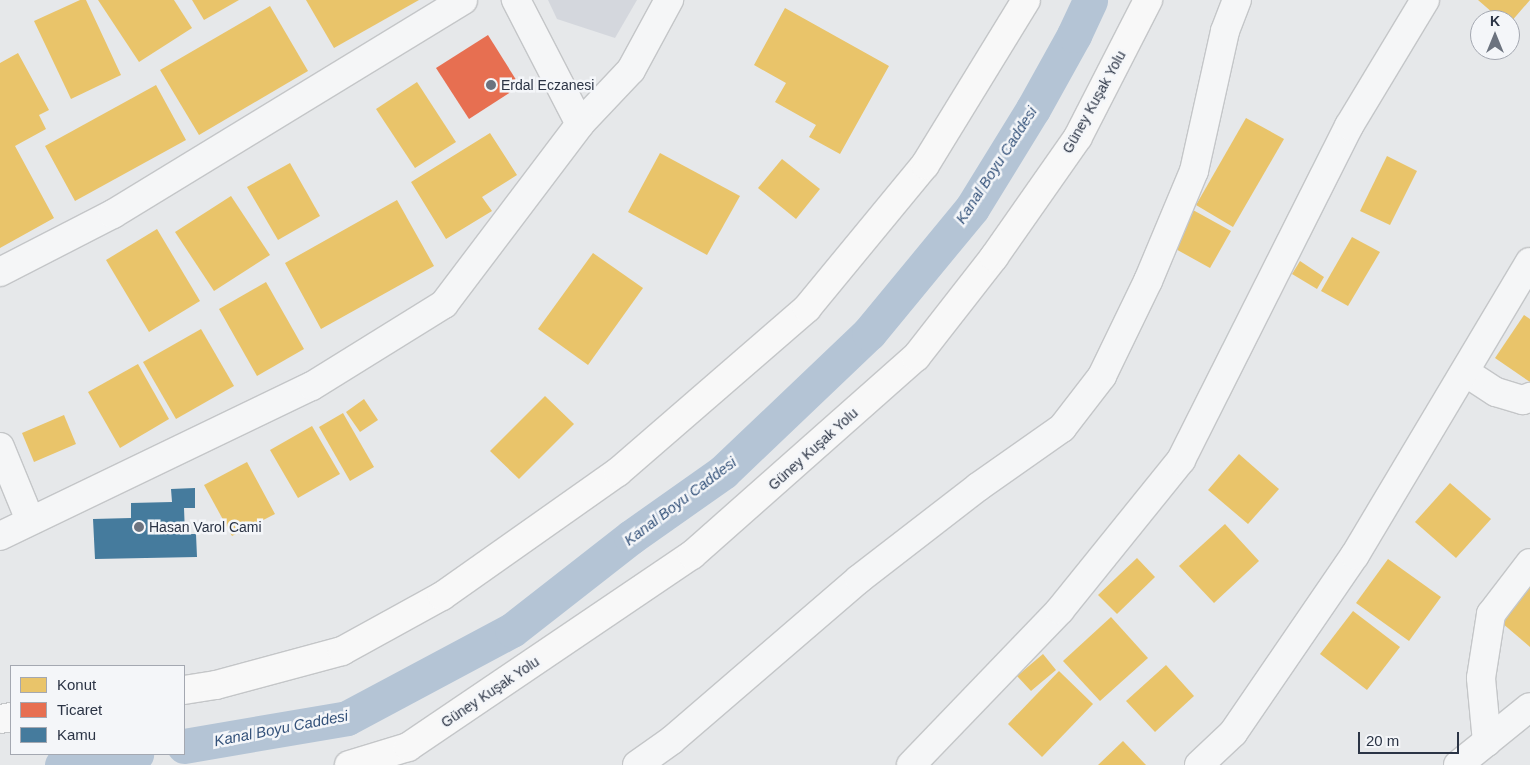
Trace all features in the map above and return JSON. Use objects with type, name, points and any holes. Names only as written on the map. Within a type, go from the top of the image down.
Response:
[{"type":"main road","points":[[185,690],[216,685],[342,651],[442,596],[618,472],[807,308],[925,165],[1026,0]]},
{"type":"main road","name":"Güney Kuşak Yolu","points":[[349,765],[408,747],[692,556],[916,357],[994,257],[1078,137],[1148,0]]},
{"type":"street","points":[[0,272],[113,214],[463,0]]},
{"type":"street","points":[[516,0],[580,124]]},
{"type":"street","points":[[0,536],[312,386],[444,304],[580,124],[631,70],[669,0]]},
{"type":"street","points":[[637,765],[672,740],[859,579],[978,487],[1062,428],[1102,376],[1148,281],[1190,180],[1225,31],[1237,0]]},
{"type":"street","points":[[911,765],[1060,610],[1181,460],[1350,126],[1425,0]]},
{"type":"street","points":[[1200,765],[1232,733],[1355,555],[1530,262]]},
{"type":"street","points":[[1465,372],[1496,392],[1524,400],[1530,397]]},
{"type":"street","points":[[0,447],[30,520]]},
{"type":"street","points":[[1487,742],[1481,678],[1491,614],[1530,563]]},
{"type":"street","points":[[1458,765],[1530,707]]},
{"type":"shaded area","points":[[548,0],[637,0],[615,38],[557,19]]},
{"type":"building: Konut","points":[[80,0],[86,0],[121,75],[71,99],[34,21]]},
{"type":"building: Konut","points":[[98,0],[174,0],[192,28],[139,62]]},
{"type":"building: Konut","points":[[192,0],[239,0],[204,20]]},
{"type":"building: Konut","points":[[306,0],[419,0],[334,48]]},
{"type":"building: Konut","points":[[1478,0],[1530,0],[1520,12],[1490,10]]},
{"type":"building: Konut","points":[[270,6],[308,71],[199,135],[160,70]]},
{"type":"building: Konut","points":[[785,8],[889,66],[840,154],[809,137],[816,125],[775,102],[786,83],[754,65]]},
{"type":"building: Konut","points":[[18,53],[49,110],[39,115],[46,129],[15,146],[54,218],[0,248],[0,63]]},
{"type":"building: Konut","points":[[417,82],[456,142],[415,168],[376,109]]},
{"type":"building: Konut","points":[[156,85],[186,140],[75,201],[45,146]]},
{"type":"building: Konut","points":[[1246,118],[1284,139],[1233,227],[1196,205]]},
{"type":"building: Konut","points":[[490,133],[517,175],[482,197],[492,211],[446,239],[411,182]]},
{"type":"building: Konut","points":[[660,153],[740,196],[707,255],[628,212]]},
{"type":"building: Konut","points":[[1387,156],[1417,171],[1390,225],[1360,211]]},
{"type":"building: Konut","points":[[782,159],[820,189],[796,219],[758,188]]},
{"type":"building: Konut","points":[[290,163],[320,216],[278,240],[247,187]]},
{"type":"building: Konut","points":[[231,196],[270,255],[214,291],[175,232]]},
{"type":"building: Konut","points":[[397,200],[434,266],[321,329],[285,263]]},
{"type":"building: Konut","points":[[1193,210],[1231,231],[1210,268],[1172,247]]},
{"type":"building: Konut","points":[[157,229],[200,301],[149,332],[106,260]]},
{"type":"building: Konut","points":[[1352,237],[1380,252],[1348,306],[1321,291]]},
{"type":"building: Konut","points":[[593,253],[643,288],[588,365],[538,329]]},
{"type":"building: Konut","points":[[1300,261],[1324,277],[1317,289],[1292,274]]},
{"type":"building: Konut","points":[[266,282],[304,349],[257,376],[219,309]]},
{"type":"building: Konut","points":[[1524,315],[1530,319],[1530,382],[1495,358]]},
{"type":"building: Konut","points":[[201,329],[234,386],[176,419],[143,362]]},
{"type":"building: Konut","points":[[138,364],[169,419],[120,448],[88,392]]},
{"type":"building: Konut","points":[[545,396],[574,424],[519,479],[490,451]]},
{"type":"building: Konut","points":[[364,399],[378,420],[360,432],[346,412]]},
{"type":"building: Konut","points":[[343,413],[374,467],[350,481],[319,427]]},
{"type":"building: Konut","points":[[64,415],[76,444],[34,462],[22,433]]},
{"type":"building: Konut","points":[[312,426],[340,474],[298,498],[270,450]]},
{"type":"building: Konut","points":[[1239,454],[1279,489],[1248,524],[1208,490]]},
{"type":"building: Konut","points":[[247,462],[275,514],[232,536],[204,485]]},
{"type":"building: Konut","points":[[1450,483],[1491,519],[1456,558],[1415,522]]},
{"type":"building: Konut","points":[[1225,524],[1259,561],[1214,603],[1179,566]]},
{"type":"building: Konut","points":[[1137,558],[1155,577],[1117,614],[1098,595]]},
{"type":"building: Konut","points":[[1388,559],[1441,597],[1409,641],[1356,603]]},
{"type":"building: Konut","points":[[1530,585],[1530,647],[1495,617]]},
{"type":"building: Konut","points":[[1353,611],[1400,647],[1367,690],[1320,654]]},
{"type":"building: Konut","points":[[1111,617],[1148,658],[1100,701],[1063,661]]},
{"type":"building: Konut","points":[[1043,654],[1056,670],[1031,691],[1017,676]]},
{"type":"building: Konut","points":[[1166,665],[1194,696],[1155,732],[1126,701]]},
{"type":"building: Konut","points":[[1059,671],[1093,704],[1042,757],[1008,724]]},
{"type":"building: Konut","points":[[1123,741],[1146,765],[1098,765]]},
{"type":"building: Ticaret","points":[[488,35],[520,86],[469,119],[436,68]]},
{"type":"building: Kamu","name":"Hasan Varol Cami","points":[[195,488],[195,508],[184,508],[185,534],[196,534],[197,557],[95,559],[93,519],[131,518],[131,503],[172,502],[171,489]]},
{"type":"waterway","name":"Kanal Boyu Caddesi","points":[[185,746],[347,718],[512,630],[631,537],[723,472],[869,333],[972,208],[1033,109],[1074,35],[1090,0]]},
{"type":"waterway","name":"Kanal Boyu Caddesi","points":[[62,765],[129,755]]},
{"type":"place","name":"Erdal Eczanesi","points":[[491,85]]},
{"type":"place","name":"Hasan Varol Cami","points":[[139,527]]}]
